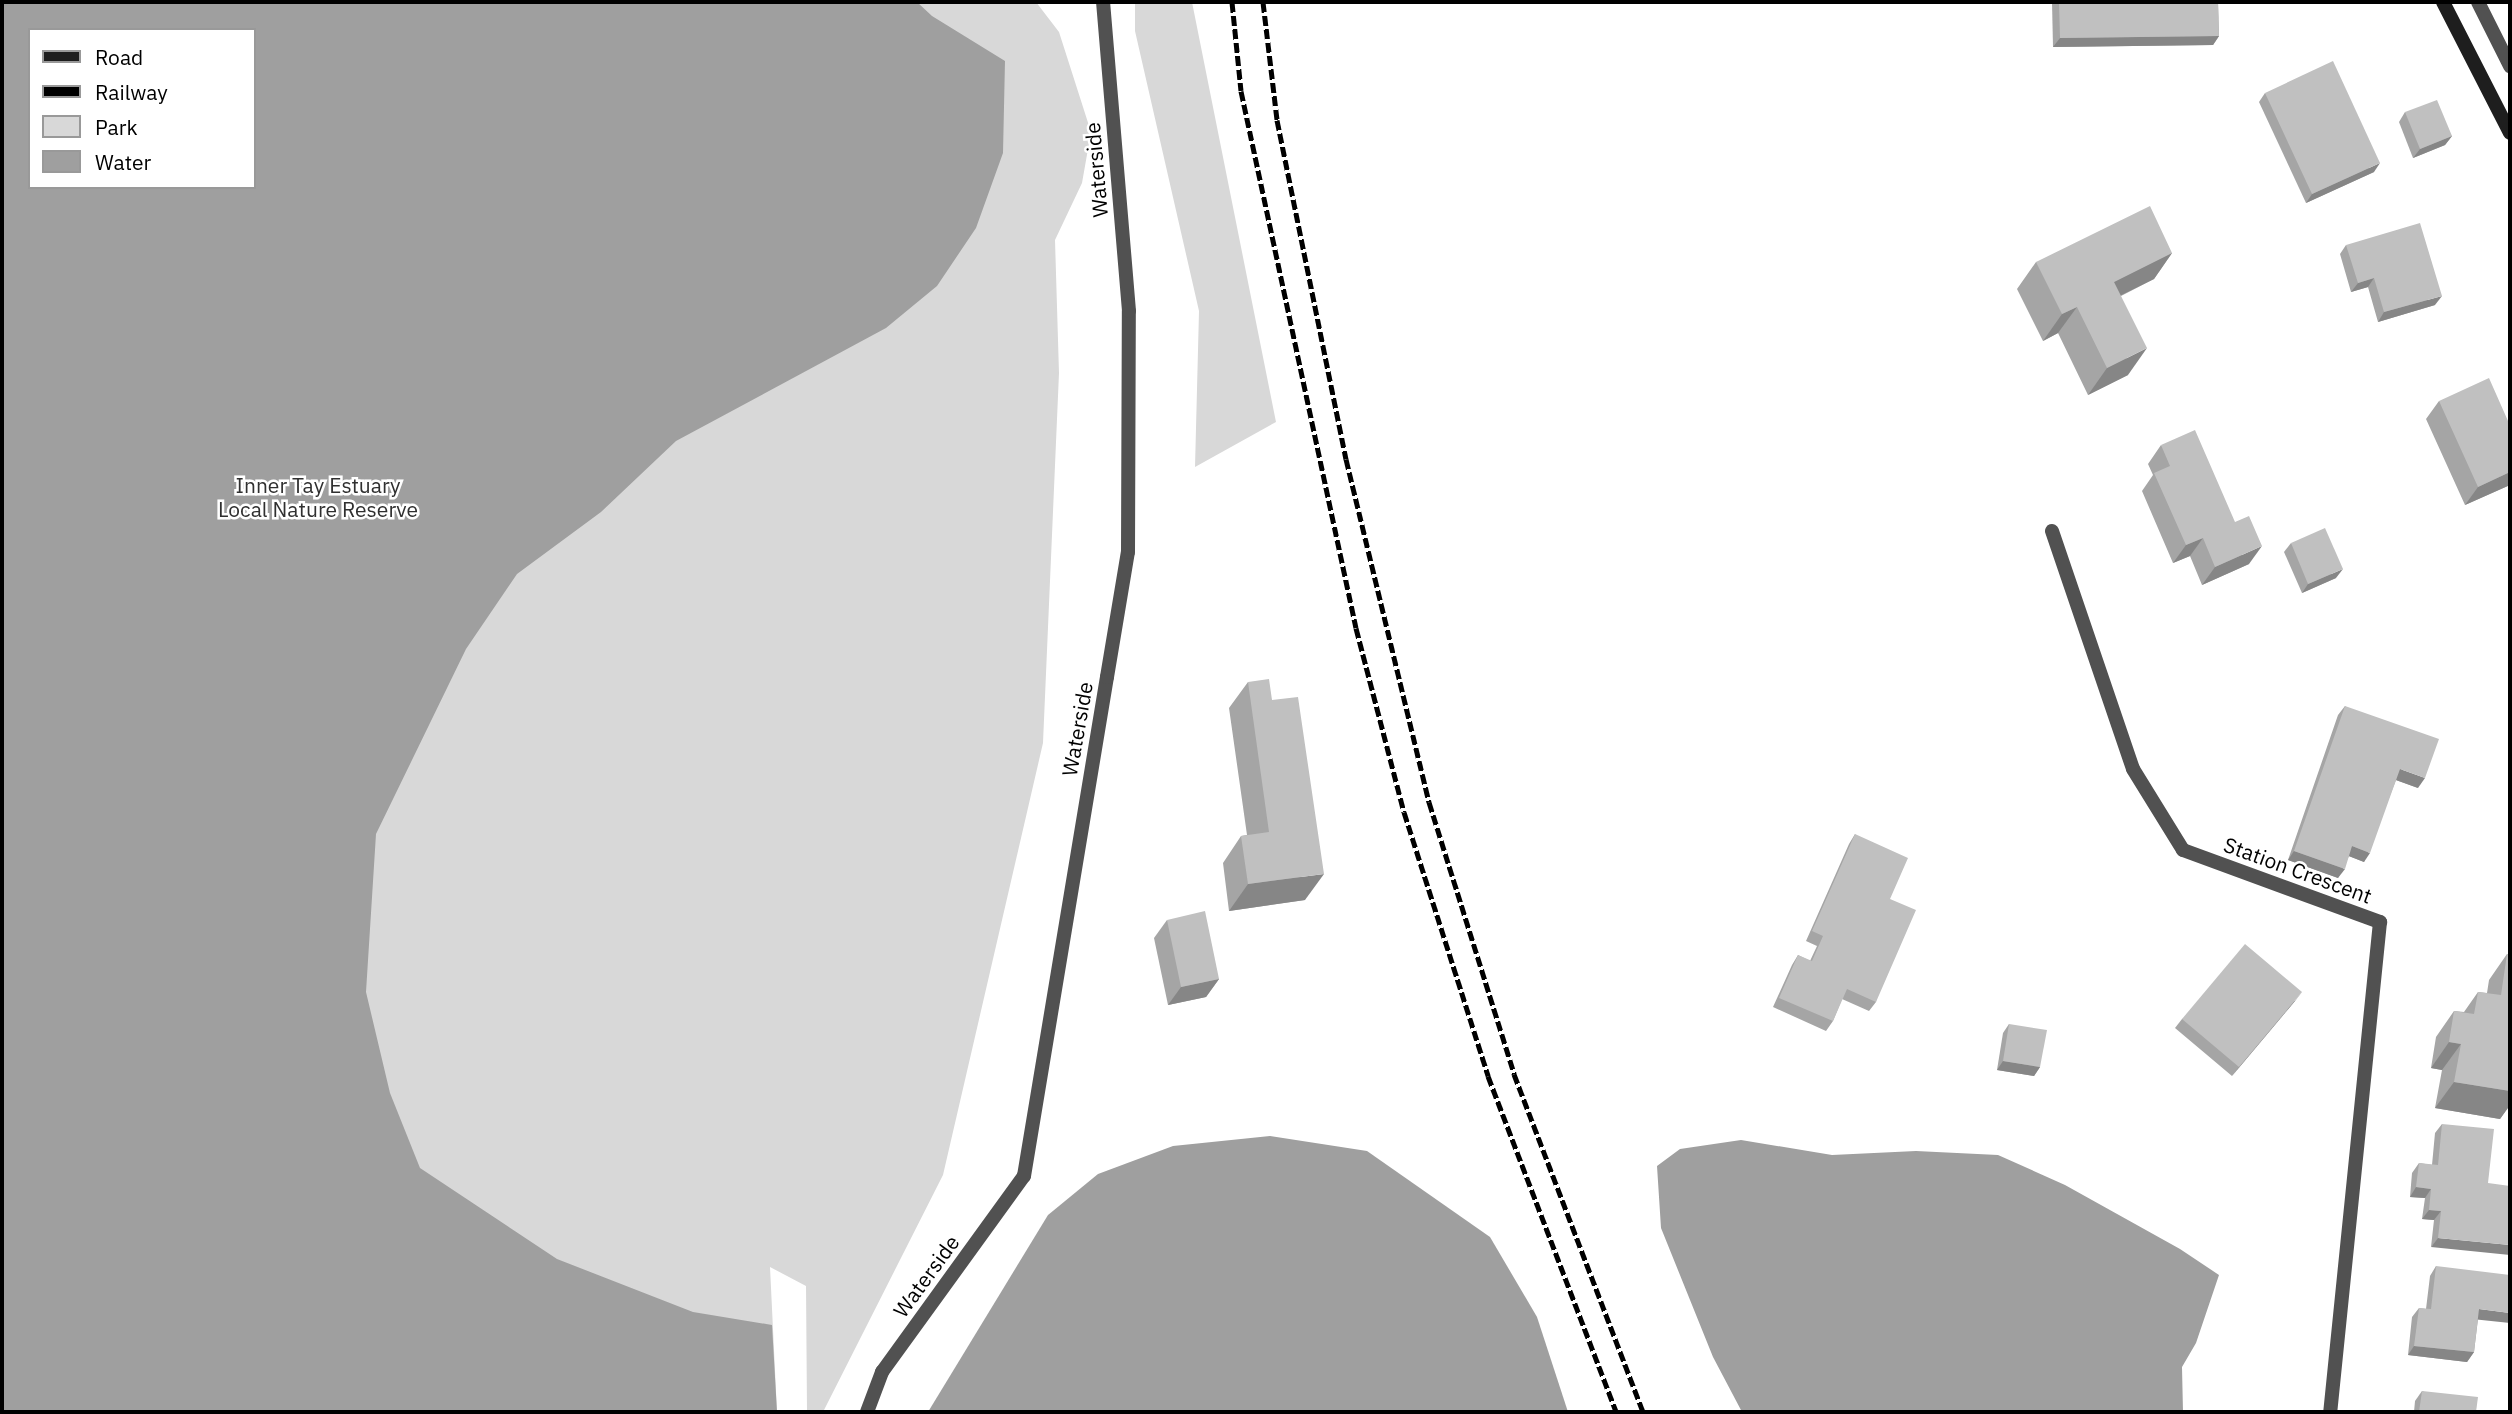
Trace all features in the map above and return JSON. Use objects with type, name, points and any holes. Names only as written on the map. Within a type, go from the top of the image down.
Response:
[{"type":"street","name":"Waterside","points":[[867,1412],[882,1372],[1024,1177],[1092,771],[1128,552],[1129,311],[1103,2]]},
{"type":"street","points":[[2443,2],[2510,133]]},
{"type":"street","points":[[2478,2],[2510,66]]},
{"type":"street","name":"Station Crescent","points":[[2052,531],[2133,769],[2183,850],[2380,922],[2330,1412]]},
{"type":"green space","name":"Inner Tay Estuary Local Nature Reserve","points":[[2,2],[1036,2],[1059,32],[1091,132],[1082,183],[1055,240],[1059,373],[1043,743],[943,1175],[823,1412],[807,1412],[806,1286],[770,1267],[777,1412],[2,1412]]},
{"type":"green space","points":[[1135,2],[1192,2],[1276,422],[1195,467],[1199,311],[1135,31]]},
{"type":"water","name":"Inner Tay Estuary Local Nature Reserve","points":[[2,2],[917,2],[932,16],[1005,61],[1003,153],[976,228],[937,286],[886,328],[676,441],[601,512],[517,574],[466,649],[376,834],[366,992],[390,1093],[420,1168],[557,1259],[693,1312],[772,1325],[777,1412],[2,1412]]},
{"type":"water","points":[[1270,1136],[1367,1151],[1490,1237],[1537,1317],[1568,1412],[928,1412],[1048,1215],[1098,1174],[1173,1146]]},
{"type":"water","points":[[1741,1140],[1832,1155],[1916,1151],[1998,1155],[2065,1185],[2180,1249],[2219,1275],[2196,1343],[2182,1367],[2183,1412],[1742,1412],[1713,1357],[1661,1228],[1657,1166],[1680,1149]]},
{"type":"building","points":[[2059,2],[2218,2],[2219,36],[2060,38]]},
{"type":"building","points":[[2333,61],[2380,163],[2312,194],[2265,93]]},
{"type":"building","points":[[2437,100],[2452,136],[2420,149],[2405,112]]},
{"type":"building","points":[[2150,206],[2172,253],[2114,282],[2147,348],[2107,368],[2077,307],[2062,314],[2036,262]]},
{"type":"building","points":[[2420,223],[2442,296],[2384,312],[2374,278],[2358,283],[2346,245]]},
{"type":"building","points":[[2489,378],[2508,421],[2510,420],[2510,472],[2478,487],[2439,401]]},
{"type":"building","points":[[2195,430],[2235,522],[2249,516],[2262,546],[2215,567],[2203,538],[2186,545],[2154,473],[2170,466],[2161,445]]},
{"type":"building","points":[[2325,528],[2343,569],[2308,584],[2291,543]]},
{"type":"building","points":[[1269,679],[1272,700],[1298,697],[1324,874],[1248,884],[1241,836],[1269,832],[1248,682]]},
{"type":"building","points":[[2345,706],[2439,739],[2425,778],[2400,769],[2370,853],[2352,846],[2345,869],[2294,851]]},
{"type":"building","points":[[1855,834],[1908,858],[1890,899],[1916,910],[1876,1002],[1847,989],[1833,1021],[1779,998],[1798,955],[1812,961],[1823,936],[1812,931]]},
{"type":"building","points":[[1205,911],[1219,979],[1181,987],[1167,920]]},
{"type":"building","points":[[2245,944],[2302,992],[2239,1067],[2182,1019]]},
{"type":"building","points":[[2507,954],[2510,954],[2510,1091],[2454,1082],[2461,1044],[2449,1042],[2454,1011],[2474,1014],[2478,992],[2501,995]]},
{"type":"building","points":[[2009,1024],[2047,1030],[2040,1067],[2003,1061]]},
{"type":"building","points":[[2442,1124],[2494,1129],[2488,1183],[2510,1186],[2510,1245],[2438,1238],[2441,1211],[2429,1210],[2431,1189],[2416,1187],[2419,1163],[2438,1165]]},
{"type":"building","points":[[2436,1266],[2510,1275],[2510,1313],[2479,1309],[2474,1352],[2414,1346],[2419,1308],[2431,1309]]},
{"type":"building","points":[[2422,1391],[2478,1397],[2476,1412],[2419,1412]]},
{"type":"railway","points":[[1232,2],[1241,91],[1356,628],[1404,812],[1488,1076],[1616,1412]]},
{"type":"railway","points":[[1263,2],[1277,120],[1346,459],[1429,802],[1514,1074],[1643,1412]]}]
